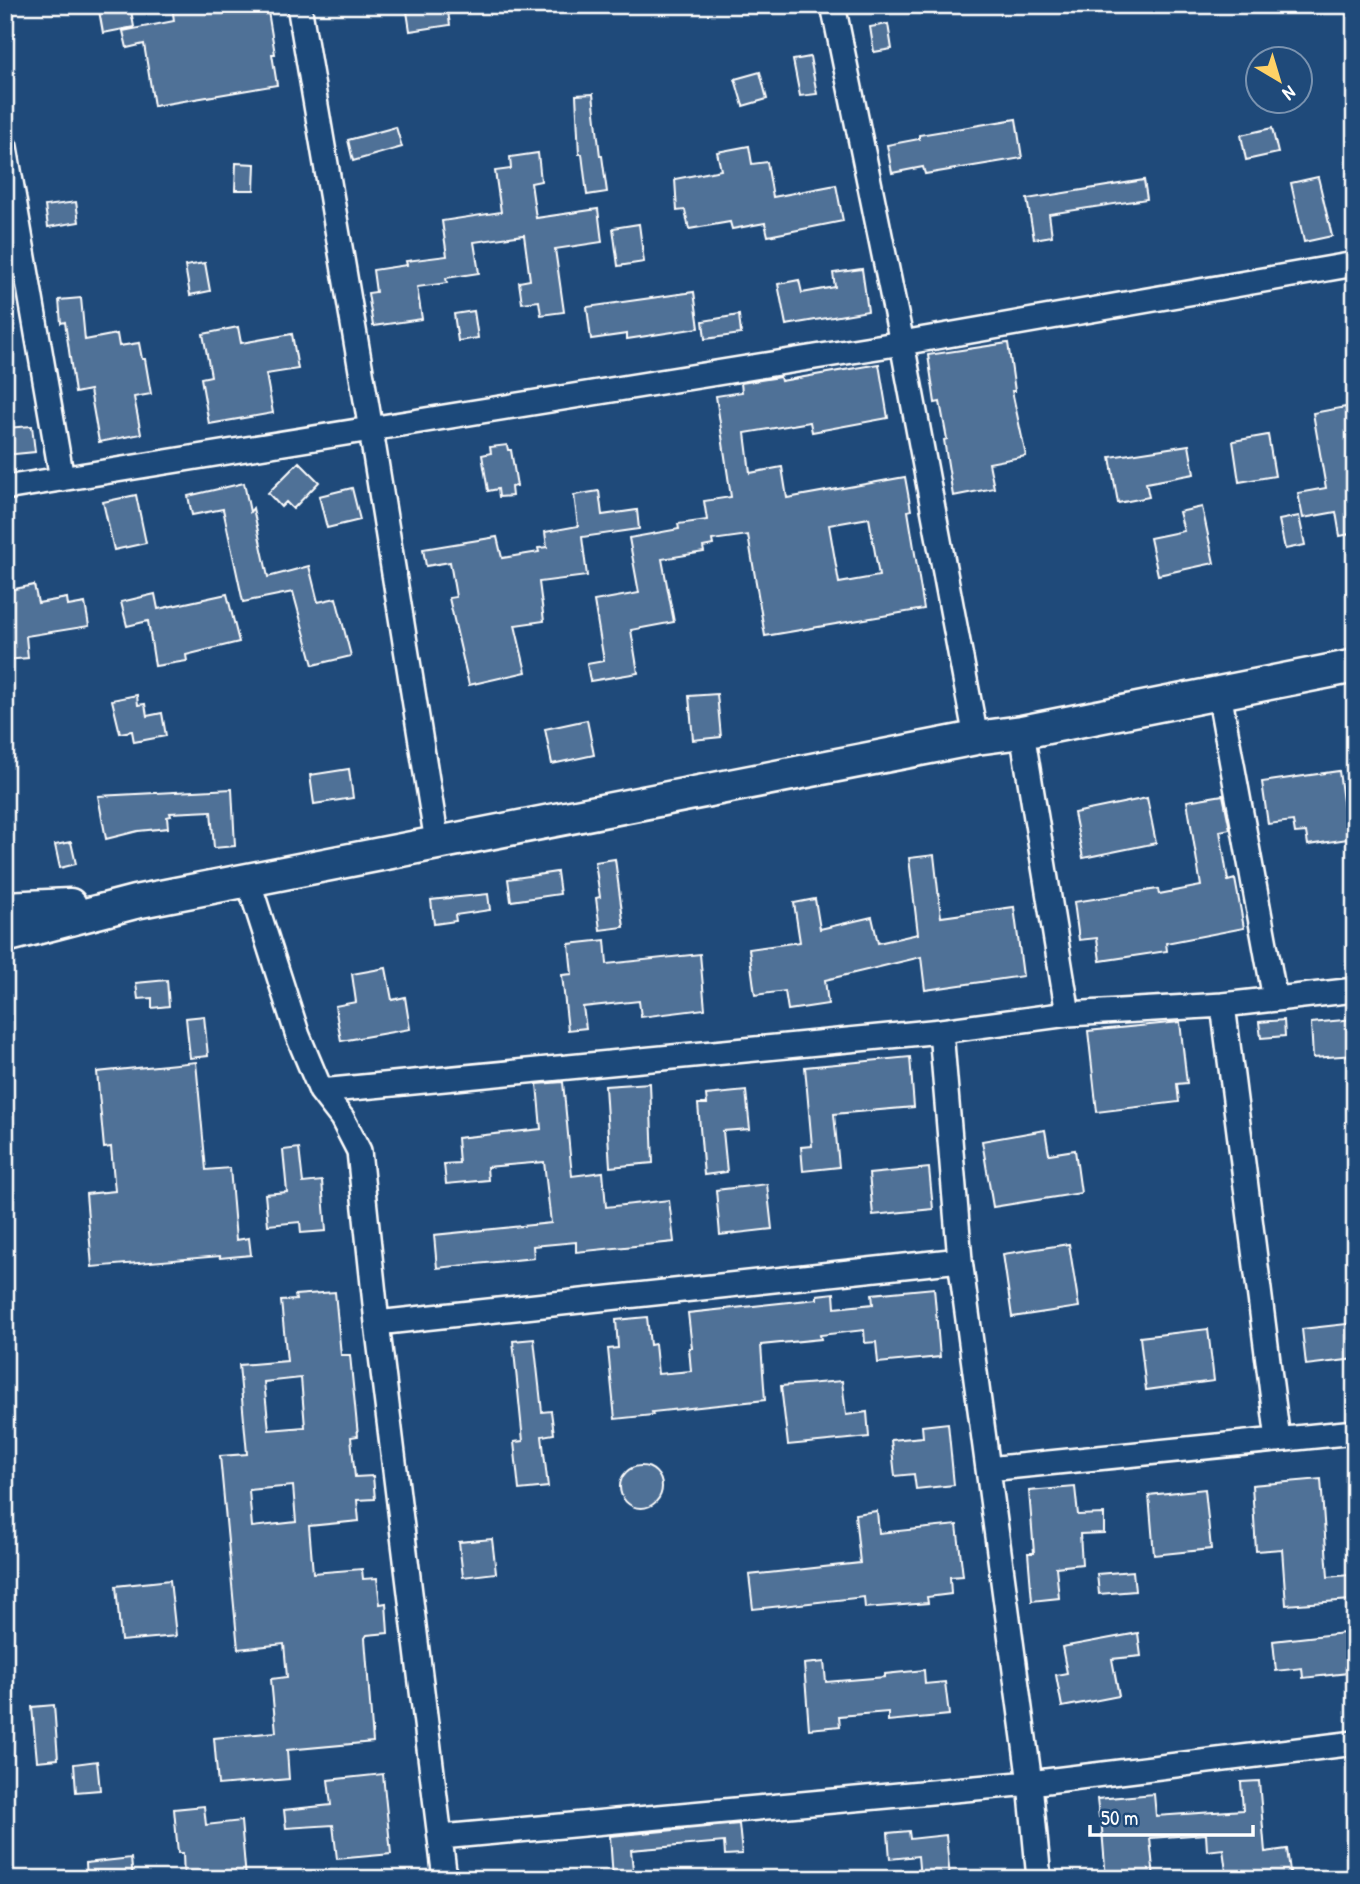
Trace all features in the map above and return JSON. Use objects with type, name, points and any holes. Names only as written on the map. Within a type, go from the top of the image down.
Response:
[{"type":"street","points":[[299,5],[437,842]]},
{"type":"street","points":[[833,5],[902,343],[976,738]]},
{"type":"street","points":[[5,147],[62,479]]},
{"type":"street","points":[[5,488],[902,343],[1355,264]]},
{"type":"street","points":[[5,936],[135,902],[1355,666]]},
{"type":"street","points":[[1219,693],[1275,999]]},
{"type":"street","points":[[1022,732],[1068,1014]]},
{"type":"street","points":[[248,880],[298,1036],[321,1091],[342,1118],[359,1151],[377,1323],[445,1879]]},
{"type":"street","points":[[5,908],[135,902]]},
{"type":"street","points":[[321,1091],[942,1031],[1068,1014],[1223,1005],[1355,990]]},
{"type":"street","points":[[1223,1005],[1278,1440]]},
{"type":"street","points":[[942,1031],[960,1261],[1030,1783],[1038,1879]]},
{"type":"street","points":[[377,1323],[960,1261]]},
{"type":"street","points":[[988,1469],[1355,1432]]},
{"type":"street","points":[[441,1837],[1030,1783],[1355,1743]]},
{"type":"building","points":[[98,5],[130,5],[134,27],[103,33]]},
{"type":"building","points":[[172,5],[267,5],[277,85],[154,106],[144,44],[127,48],[123,31],[174,21]]},
{"type":"building","points":[[406,5],[447,5],[450,25],[410,31]]},
{"type":"building","points":[[888,24],[892,49],[874,52],[870,27]]},
{"type":"building","points":[[810,57],[817,94],[800,96],[793,60]]},
{"type":"building","points":[[760,72],[767,99],[743,106],[735,79]]},
{"type":"building","points":[[593,94],[607,192],[587,195],[582,154],[579,154],[576,95]]},
{"type":"building","points":[[1016,119],[1022,158],[925,174],[923,167],[892,173],[887,145],[919,139],[919,135]]},
{"type":"building","points":[[396,127],[402,147],[353,161],[348,140]]},
{"type":"building","points":[[1272,128],[1278,153],[1246,160],[1241,135]]},
{"type":"building","points":[[749,146],[752,164],[767,162],[773,197],[836,185],[843,221],[768,236],[765,223],[732,229],[730,222],[689,229],[685,210],[677,211],[675,179],[721,170],[717,152]]},
{"type":"building","points":[[538,153],[541,181],[531,183],[536,218],[598,209],[602,242],[555,249],[564,312],[541,315],[539,301],[522,303],[519,282],[530,280],[524,235],[474,242],[479,273],[446,278],[447,283],[417,287],[422,319],[373,326],[368,293],[376,292],[373,270],[407,265],[406,261],[447,256],[442,221],[501,212],[495,171],[511,169],[510,157]]},
{"type":"building","points":[[236,163],[255,164],[254,190],[235,190]]},
{"type":"building","points":[[1318,177],[1332,236],[1304,242],[1291,183]]},
{"type":"building","points":[[1144,180],[1147,199],[1049,214],[1052,236],[1034,239],[1027,199]]},
{"type":"building","points":[[76,202],[79,222],[48,227],[45,206]]},
{"type":"building","points":[[639,224],[644,262],[618,266],[613,228]]},
{"type":"building","points":[[205,263],[210,291],[190,295],[185,266]]},
{"type":"building","points":[[862,269],[868,311],[786,325],[778,284],[799,280],[802,293],[835,287],[833,273]]},
{"type":"building","points":[[694,292],[699,328],[627,339],[627,334],[591,339],[587,307]]},
{"type":"building","points":[[81,298],[85,340],[117,334],[119,346],[139,343],[142,359],[145,359],[151,394],[134,397],[141,434],[99,442],[90,390],[75,393],[65,322],[61,323],[59,300]]},
{"type":"building","points":[[474,311],[478,338],[458,341],[454,314]]},
{"type":"building","points":[[739,315],[741,334],[705,339],[703,321]]},
{"type":"building","points":[[238,327],[241,343],[292,334],[298,369],[266,374],[273,413],[209,424],[201,378],[211,376],[203,334]]},
{"type":"building","points":[[1008,343],[1015,391],[1012,391],[1026,456],[989,463],[994,488],[953,496],[944,440],[947,439],[940,402],[935,403],[928,355]]},
{"type":"building","points":[[879,364],[888,418],[812,432],[810,422],[745,433],[750,473],[782,467],[787,498],[905,477],[924,609],[765,636],[748,535],[712,540],[713,545],[703,547],[704,552],[662,559],[674,622],[631,630],[638,673],[590,681],[587,664],[604,661],[594,601],[639,593],[629,538],[679,529],[678,524],[707,520],[704,501],[731,497],[716,396],[742,392],[741,383],[780,377],[781,381]],"holes":[[[869,518],[879,576],[839,583],[829,525]]]},
{"type":"building","points":[[1346,407],[1355,460],[1355,533],[1340,536],[1336,512],[1303,518],[1298,493],[1326,488],[1313,413]]},
{"type":"building","points":[[32,426],[35,452],[5,455],[5,428]]},
{"type":"building","points":[[1268,435],[1275,476],[1239,482],[1233,441]]},
{"type":"building","points":[[507,445],[508,450],[511,450],[517,486],[511,487],[512,496],[499,497],[498,489],[488,491],[482,455],[491,453],[490,447]]},
{"type":"building","points":[[1189,445],[1194,474],[1146,483],[1149,497],[1118,503],[1110,457]]},
{"type":"building","points":[[299,462],[319,482],[293,509],[286,502],[281,507],[268,493]]},
{"type":"building","points":[[244,483],[250,512],[253,508],[268,577],[309,566],[318,602],[336,598],[351,656],[313,665],[293,592],[243,602],[223,509],[192,515],[188,496]]},
{"type":"building","points":[[352,488],[360,520],[327,528],[319,496]]},
{"type":"building","points":[[599,491],[602,515],[637,510],[639,529],[582,537],[587,576],[539,582],[544,621],[515,625],[526,672],[469,685],[449,598],[456,597],[450,562],[426,566],[423,549],[497,537],[502,558],[539,552],[538,548],[547,547],[545,532],[578,526],[574,495]]},
{"type":"building","points":[[136,495],[146,543],[114,550],[103,502]]},
{"type":"building","points":[[1202,507],[1214,563],[1158,575],[1150,538],[1184,531],[1179,512]]},
{"type":"building","points":[[1299,516],[1305,545],[1285,549],[1279,520]]},
{"type":"building","points":[[34,585],[38,603],[67,598],[68,606],[85,603],[89,626],[26,636],[28,658],[5,660],[5,632],[11,631],[5,591]]},
{"type":"building","points":[[155,594],[158,609],[227,594],[239,642],[186,655],[187,661],[155,666],[148,621],[127,626],[121,602]]},
{"type":"building","points":[[717,694],[721,737],[693,740],[689,696]]},
{"type":"building","points":[[137,695],[138,705],[145,704],[147,716],[162,713],[166,736],[134,742],[132,731],[120,733],[112,700]]},
{"type":"building","points":[[587,720],[594,755],[552,764],[545,729]]},
{"type":"building","points":[[349,769],[353,798],[314,804],[310,775]]},
{"type":"building","points":[[1339,771],[1348,839],[1308,845],[1306,832],[1295,833],[1293,821],[1268,824],[1262,782]]},
{"type":"building","points":[[232,789],[235,846],[214,848],[211,811],[170,813],[171,816],[167,817],[168,828],[138,831],[106,839],[98,796]]},
{"type":"building","points":[[1223,795],[1230,829],[1220,831],[1228,881],[1235,879],[1244,928],[1166,943],[1167,951],[1100,961],[1097,938],[1079,940],[1074,902],[1158,889],[1159,894],[1201,886],[1187,801]]},
{"type":"building","points":[[1147,798],[1156,843],[1083,858],[1074,813]]},
{"type":"building","points":[[71,842],[76,864],[60,868],[55,845]]},
{"type":"building","points":[[934,855],[941,917],[1014,907],[1023,976],[925,990],[921,957],[825,980],[828,1004],[788,1010],[785,991],[755,995],[749,949],[800,942],[794,903],[815,899],[820,929],[872,917],[878,943],[918,934],[909,858]]},
{"type":"building","points":[[615,859],[624,927],[600,930],[596,898],[600,897],[595,862]]},
{"type":"building","points":[[557,872],[560,894],[511,901],[508,879]]},
{"type":"building","points":[[488,894],[490,910],[455,915],[456,921],[434,924],[431,900]]},
{"type":"building","points":[[605,940],[607,964],[700,954],[705,1009],[641,1017],[639,1001],[583,1007],[586,1028],[568,1030],[562,975],[572,974],[569,944]]},
{"type":"building","points":[[386,968],[392,1000],[405,997],[410,1029],[341,1041],[335,1006],[356,1002],[352,974]]},
{"type":"building","points":[[167,980],[169,1006],[152,1008],[152,998],[138,999],[136,983]]},
{"type":"building","points":[[204,1016],[208,1056],[190,1058],[186,1018]]},
{"type":"building","points":[[1355,1019],[1355,1055],[1313,1058],[1311,1023]]},
{"type":"building","points":[[1284,1020],[1285,1036],[1261,1038],[1259,1022]]},
{"type":"building","points":[[1180,1022],[1187,1083],[1177,1084],[1179,1102],[1097,1112],[1088,1031]]},
{"type":"building","points":[[910,1057],[914,1107],[834,1114],[839,1167],[803,1171],[801,1147],[812,1146],[805,1067]]},
{"type":"building","points":[[196,1062],[206,1170],[230,1168],[236,1240],[249,1238],[251,1255],[92,1267],[86,1194],[115,1191],[111,1147],[104,1148],[97,1072]]},
{"type":"building","points":[[563,1082],[572,1176],[603,1172],[606,1207],[669,1200],[674,1242],[576,1252],[576,1242],[533,1246],[534,1258],[437,1268],[434,1235],[551,1223],[544,1162],[487,1167],[488,1180],[446,1184],[444,1164],[459,1163],[457,1138],[541,1129],[537,1084]]},
{"type":"building","points":[[650,1083],[653,1163],[610,1167],[605,1086]]},
{"type":"building","points":[[746,1091],[750,1129],[723,1131],[727,1172],[704,1175],[698,1104],[707,1104],[706,1095]]},
{"type":"building","points":[[1045,1130],[1049,1154],[1075,1150],[1081,1193],[993,1207],[982,1141]]},
{"type":"building","points":[[299,1148],[303,1183],[322,1181],[326,1231],[301,1233],[300,1222],[268,1225],[265,1194],[287,1192],[283,1150]]},
{"type":"building","points":[[929,1168],[933,1209],[873,1215],[869,1174]]},
{"type":"building","points":[[767,1184],[772,1229],[720,1235],[716,1190]]},
{"type":"building","points":[[1069,1244],[1079,1307],[1012,1317],[1003,1254]]},
{"type":"building","points":[[934,1288],[940,1357],[878,1363],[876,1342],[865,1343],[864,1330],[820,1335],[821,1339],[761,1345],[765,1400],[652,1412],[653,1415],[615,1419],[608,1349],[618,1348],[616,1320],[647,1317],[650,1345],[655,1344],[658,1374],[691,1371],[689,1348],[692,1348],[688,1313],[817,1299],[817,1295],[834,1293],[835,1308],[873,1304],[872,1294]]},
{"type":"building","points":[[335,1292],[341,1355],[350,1355],[358,1436],[351,1437],[355,1477],[373,1476],[375,1499],[357,1500],[359,1521],[309,1526],[313,1573],[362,1569],[363,1579],[377,1578],[380,1604],[386,1603],[388,1633],[367,1635],[365,1638],[373,1742],[287,1750],[289,1779],[218,1785],[214,1738],[276,1732],[271,1679],[287,1677],[284,1644],[238,1649],[220,1456],[247,1454],[239,1365],[287,1361],[281,1301],[296,1300],[295,1295]],"holes":[[[301,1378],[305,1427],[269,1430],[264,1382]],[[293,1486],[296,1522],[252,1527],[249,1490]]]},
{"type":"building","points":[[1355,1323],[1355,1359],[1306,1365],[1302,1329]]},
{"type":"building","points":[[1208,1329],[1214,1381],[1146,1390],[1140,1337]]},
{"type":"building","points":[[534,1339],[542,1412],[551,1411],[554,1434],[542,1436],[548,1487],[519,1490],[514,1442],[523,1441],[513,1341]]},
{"type":"building","points":[[842,1381],[846,1415],[867,1412],[869,1437],[788,1445],[781,1386]]},
{"type":"building","points":[[948,1423],[954,1485],[916,1489],[914,1474],[895,1476],[891,1440],[923,1437],[922,1426]]},
{"type":"building","points":[[641,1466],[656,1472],[662,1487],[656,1502],[641,1508],[626,1502],[620,1487],[626,1472]]},
{"type":"building","points":[[1321,1479],[1328,1577],[1349,1575],[1351,1600],[1286,1605],[1282,1549],[1256,1551],[1252,1485]]},
{"type":"building","points":[[1075,1487],[1078,1515],[1104,1514],[1104,1533],[1080,1534],[1082,1564],[1056,1567],[1059,1598],[1032,1601],[1028,1553],[1034,1553],[1029,1491]]},
{"type":"building","points":[[1205,1489],[1211,1549],[1154,1555],[1149,1495]]},
{"type":"building","points":[[877,1511],[879,1533],[957,1525],[963,1576],[950,1577],[951,1594],[927,1597],[928,1603],[865,1608],[864,1597],[753,1609],[749,1575],[860,1563],[855,1514]]},
{"type":"building","points":[[492,1539],[496,1573],[463,1577],[459,1542]]},
{"type":"building","points":[[1133,1571],[1135,1591],[1099,1594],[1097,1574]]},
{"type":"building","points":[[170,1580],[176,1636],[121,1641],[116,1586]]},
{"type":"building","points":[[1138,1633],[1141,1656],[1112,1659],[1119,1696],[1062,1707],[1056,1675],[1067,1673],[1062,1647]]},
{"type":"building","points":[[1344,1633],[1348,1673],[1303,1678],[1302,1668],[1276,1671],[1273,1641]]},
{"type":"building","points":[[824,1662],[826,1682],[885,1677],[885,1674],[924,1670],[925,1684],[945,1682],[949,1715],[888,1721],[888,1712],[839,1716],[840,1726],[809,1729],[804,1664]]},
{"type":"building","points":[[54,1705],[58,1759],[37,1761],[32,1707]]},
{"type":"building","points":[[97,1761],[100,1790],[76,1792],[74,1764]]},
{"type":"building","points":[[383,1774],[391,1854],[337,1859],[333,1825],[286,1828],[284,1810],[331,1805],[328,1780]]},
{"type":"building","points":[[1259,1781],[1265,1852],[1287,1849],[1291,1879],[1227,1879],[1223,1849],[1207,1851],[1206,1834],[1150,1838],[1154,1879],[1106,1879],[1097,1799],[1154,1794],[1156,1816],[1243,1810],[1241,1782]]},
{"type":"building","points":[[204,1806],[206,1825],[241,1821],[246,1879],[184,1879],[183,1853],[178,1853],[174,1809]]},
{"type":"building","points":[[739,1824],[742,1854],[725,1855],[724,1842],[631,1850],[634,1879],[613,1879],[610,1836]]},
{"type":"building","points":[[909,1831],[910,1839],[946,1835],[950,1879],[920,1879],[918,1856],[890,1859],[888,1833]]},
{"type":"building","points":[[131,1858],[133,1879],[87,1879],[86,1863]]}]
